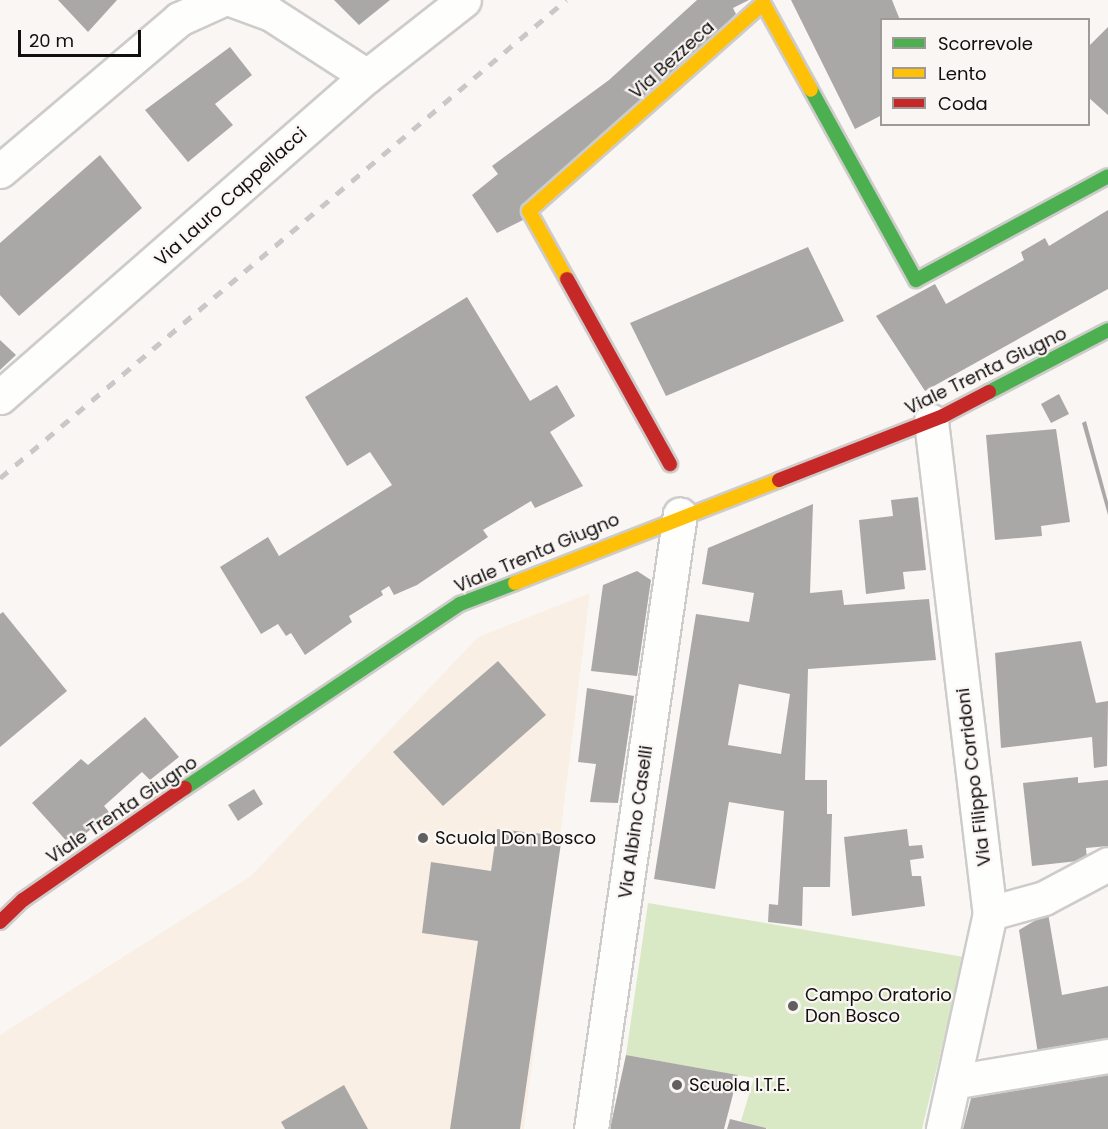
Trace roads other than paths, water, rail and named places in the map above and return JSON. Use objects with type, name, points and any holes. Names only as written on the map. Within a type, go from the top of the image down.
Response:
[{"type":"street","points":[[0,171],[179,19],[221,0]]},
{"type":"street","points":[[233,0],[271,14],[367,76]]},
{"type":"street","name":"Via Lauro Cappellacci","points":[[0,397],[367,76],[464,0]]},
{"type":"street","name":"Via Bezzeca","points":[[670,464],[529,211],[763,3],[916,280],[1108,176]]},
{"type":"street","name":"Viale Trenta Giugno","points":[[0,922],[42,886],[460,604],[680,514],[931,421],[1108,330]]},
{"type":"street","name":"Via Filippo Corridoni","points":[[931,421],[990,914],[958,1081],[943,1129]]},
{"type":"street","name":"Via Albino Caselli","points":[[591,1129],[680,514]]},
{"type":"street","points":[[990,914],[1044,898],[1108,864]]},
{"type":"street","points":[[958,1081],[1108,1056]]},
{"type":"railway","points":[[0,478],[566,0]]},
{"type":"place","name":"Scuola Don Bosco","points":[[423,838]]},
{"type":"place","name":"Campo Oratorio Don Bosco","points":[[793,1006]]},
{"type":"place","name":"Scuola I.T.E.","points":[[677,1085]]}]
